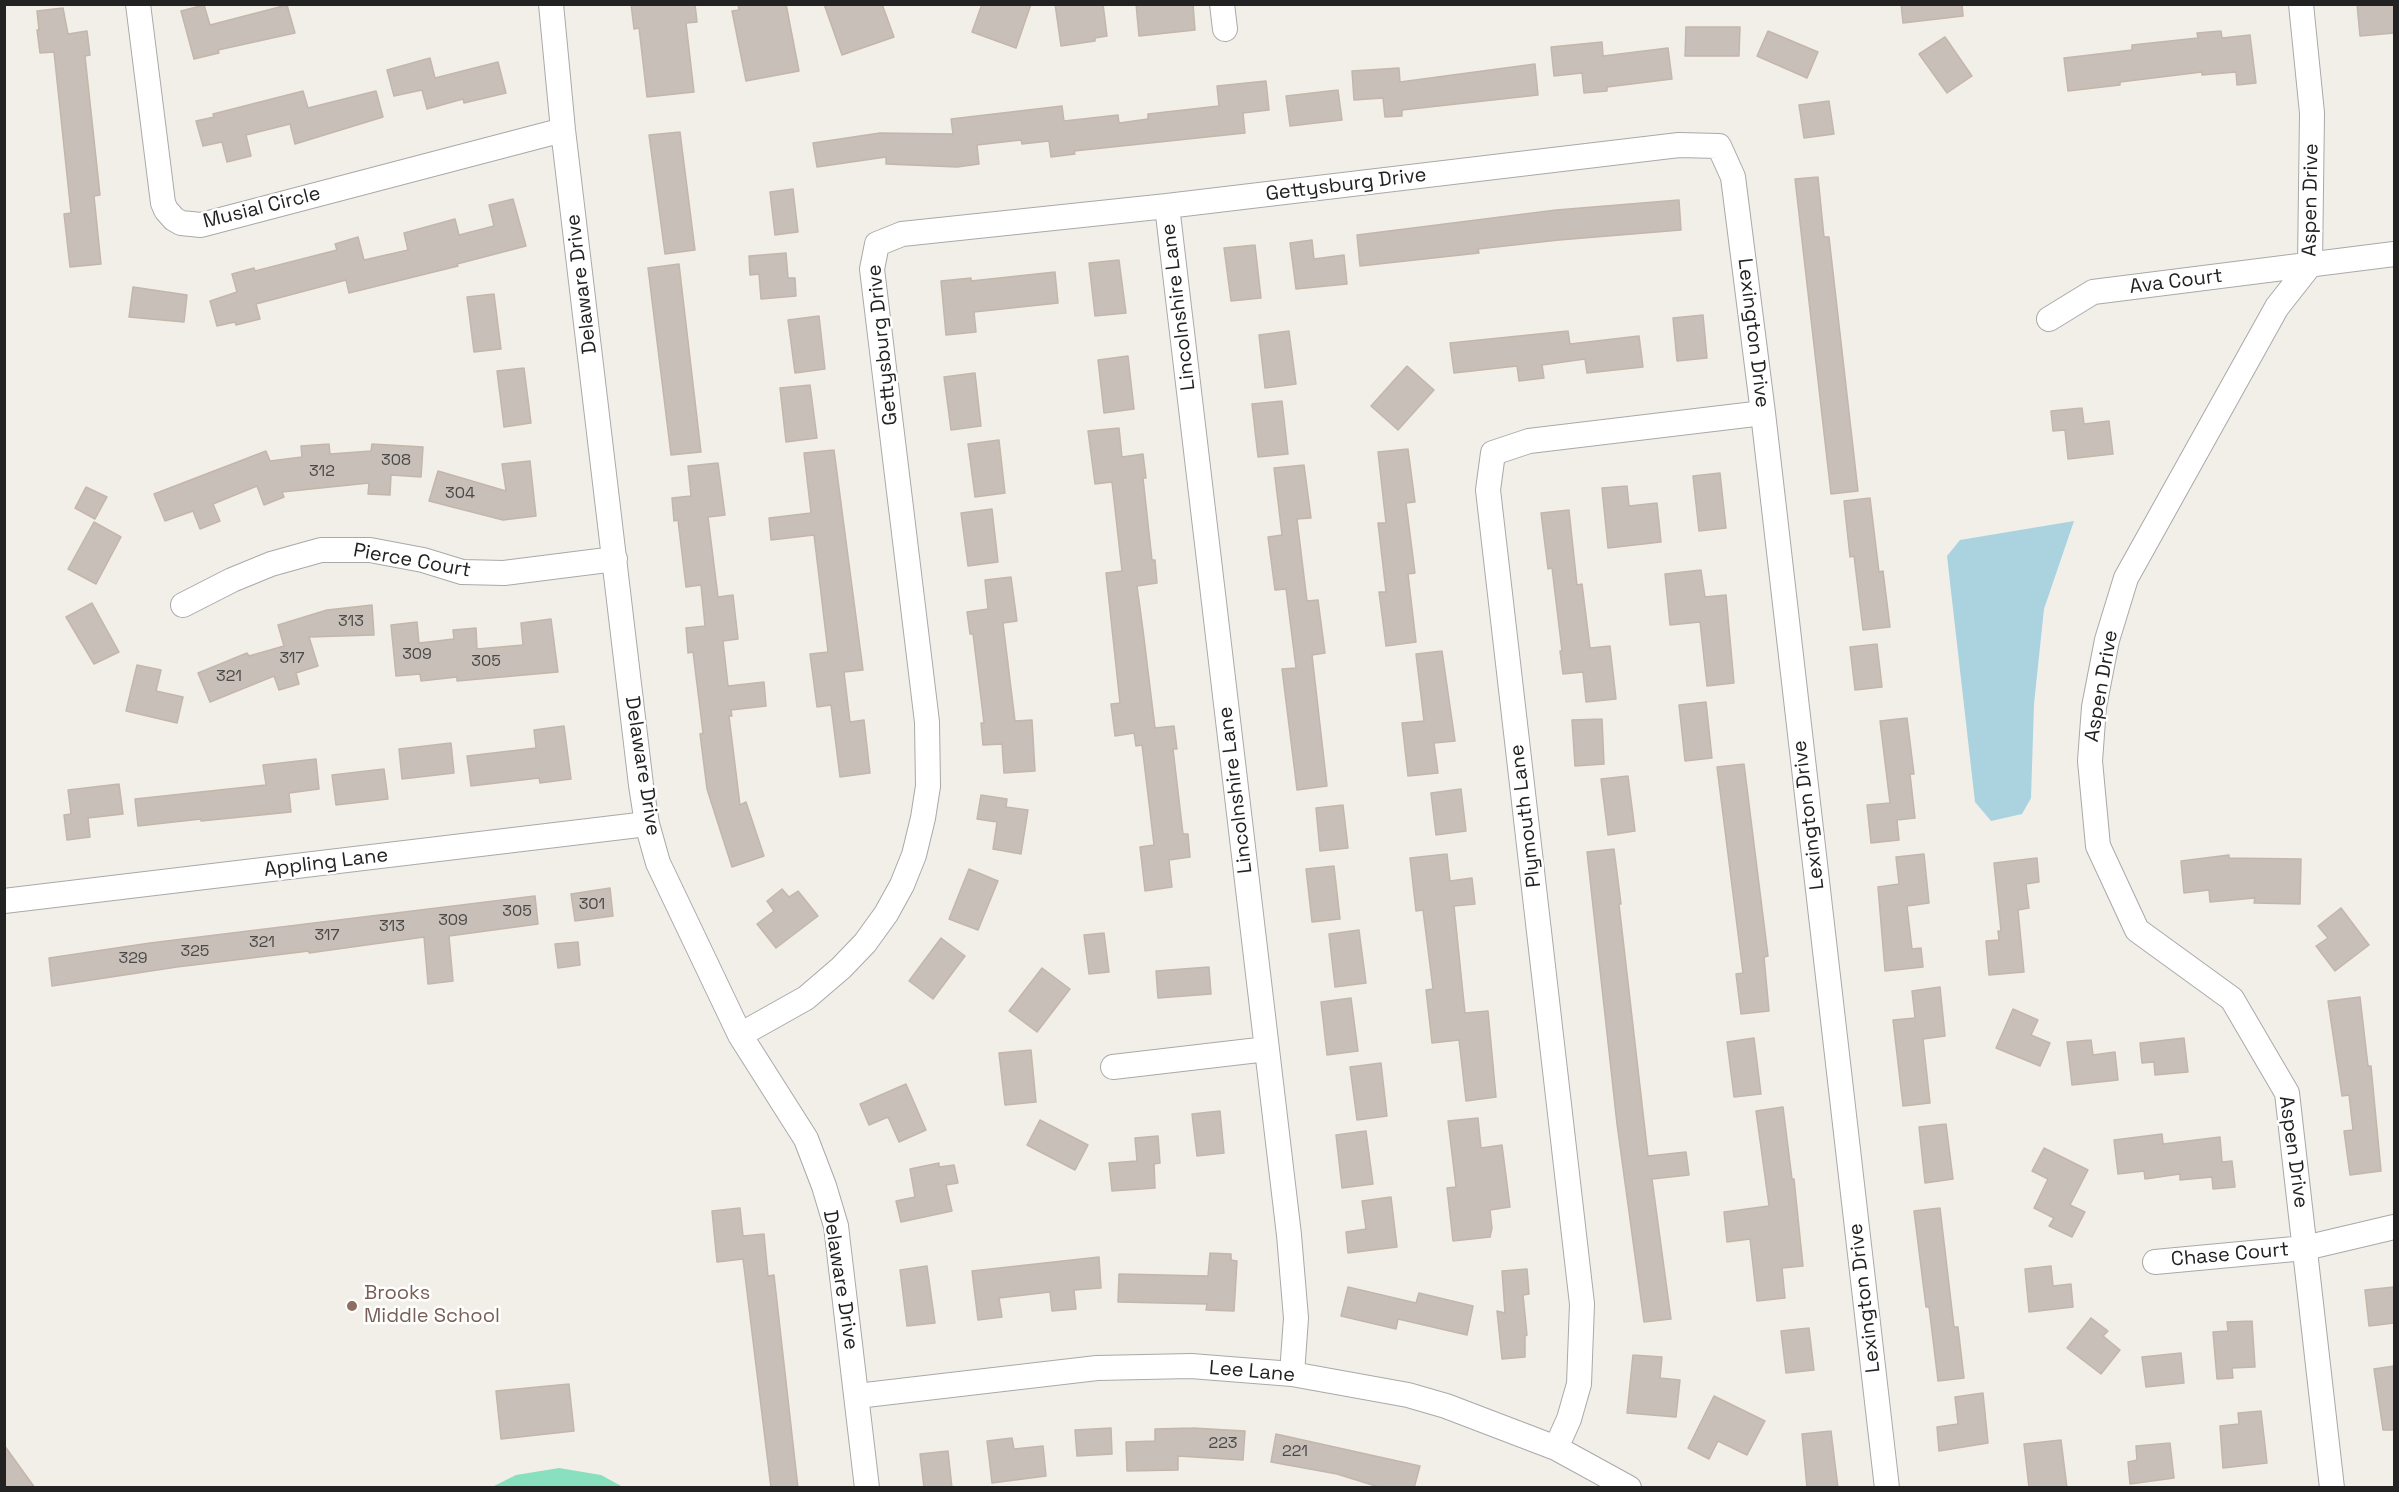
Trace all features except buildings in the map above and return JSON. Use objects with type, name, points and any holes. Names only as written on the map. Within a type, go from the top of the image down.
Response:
[{"type":"street","name":"Musial Circle","points":[[138,4],[162,196],[166,210],[174,219],[182,223],[201,225],[563,130]]},
{"type":"street","name":"Delaware Drive","points":[[551,4],[563,130],[647,824],[658,863],[740,1035],[806,1139],[824,1186],[836,1226],[867,1488]]},
{"type":"street","points":[[1222,4],[1225,29]]},
{"type":"street","name":"Aspen Drive","points":[[2301,4],[2313,113],[2310,265],[2277,307],[2126,578],[2108,640],[2096,696],[2090,761],[2097,846],[2137,930],[2232,999],[2288,1093],[2332,1488]]},
{"type":"street","name":"Gettysburg Drive","points":[[740,1035],[806,998],[842,968],[866,943],[902,885],[914,855],[923,818],[928,786],[927,722],[872,269],[877,244],[902,234],[1167,206],[1679,145],[1719,146]]},
{"type":"street","name":"Lexington Drive","points":[[1719,146],[1733,177],[1763,413],[1887,1488]]},
{"type":"street","name":"Lincolnshire Lane","points":[[1167,206],[1294,1280],[1296,1318],[1292,1374]]},
{"type":"street","name":"Ava Court","points":[[2049,319],[2094,292],[2394,254]]},
{"type":"street","name":"Plymouth Lane","points":[[1556,1448],[1569,1419],[1580,1384],[1582,1304],[1488,490],[1492,453],[1530,441],[1763,413]]},
{"type":"street","name":"Pierce Court","points":[[183,605],[261,568],[321,550],[370,550],[423,560],[462,572],[504,573],[615,559]]},
{"type":"street","name":"Appling Lane","points":[[4,902],[647,824]]},
{"type":"street","points":[[1113,1066],[1267,1049]]},
{"type":"street","name":"Chase Court","points":[[2155,1262],[2305,1248],[2394,1227]]},
{"type":"street","name":"Lee Lane","points":[[857,1396],[1097,1368],[1191,1366],[1292,1374],[1408,1395],[1486,1420],[1556,1448],[1629,1488]]},
{"type":"green space","points":[[559,1468],[601,1475],[623,1487],[492,1487],[516,1475]]},
{"type":"water","points":[[2074,521],[2044,609],[2034,704],[2031,798],[2022,814],[1991,821],[1975,802],[1947,556],[1960,540]]},
{"type":"place","name":"Brooks Middle School","points":[[352,1306]]}]
